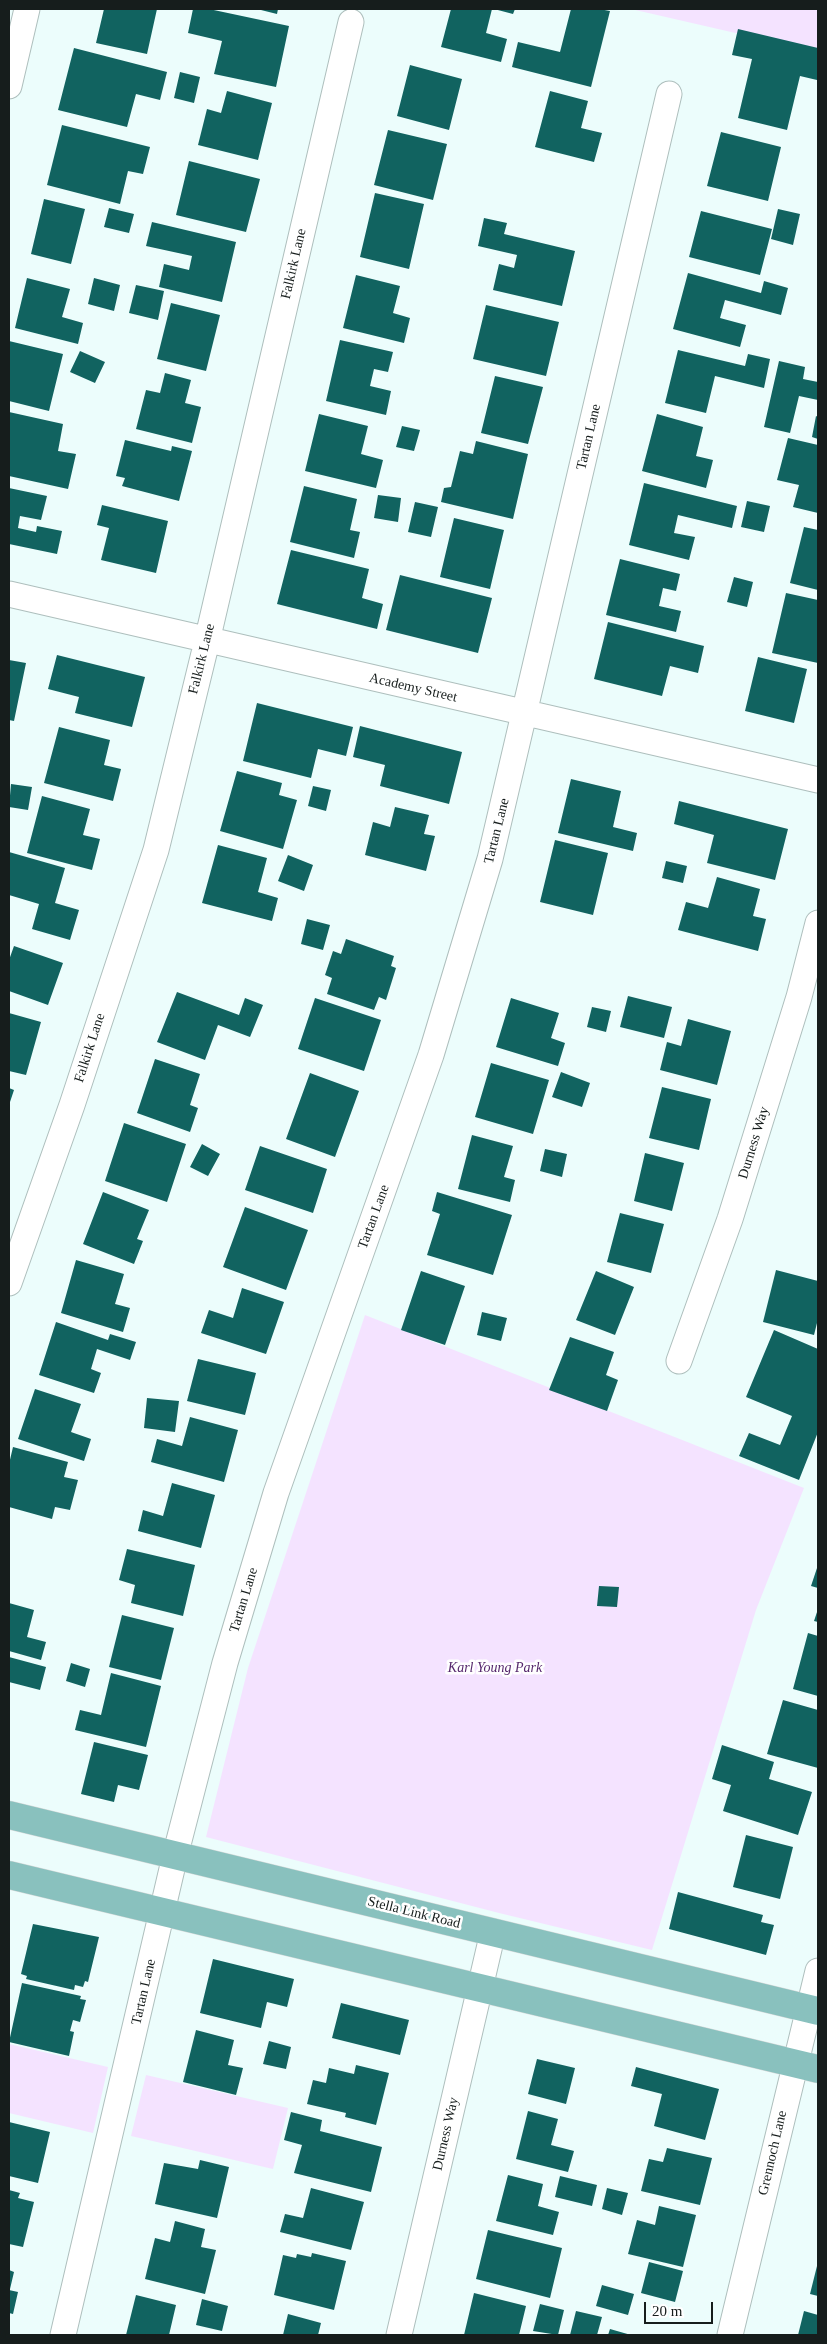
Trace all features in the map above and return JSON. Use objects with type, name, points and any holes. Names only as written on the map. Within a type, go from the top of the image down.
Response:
[{"type":"main road","name":"Stella Link Road","points":[[9,1815],[814,2010]]},
{"type":"main road","points":[[9,1875],[807,2066]]},
{"type":"street","points":[[9,86],[27,9]]},
{"type":"street","name":"Falkirk Lane","points":[[9,1283],[72,1105],[156,850],[207,641],[351,22]]},
{"type":"street","name":"Tartan Lane","points":[[63,2335],[175,1856],[225,1663],[276,1493],[432,1056],[490,859],[669,94]]},
{"type":"street","name":"Academy Street","points":[[9,594],[818,780]]},
{"type":"street","name":"Durness Way","points":[[679,1361],[730,1219],[799,997],[818,923]]},
{"type":"street","name":"Durness Way","points":[[399,2335],[493,1932]]},
{"type":"street","name":"Grennoch Lane","points":[[730,2335],[807,2066],[818,1971]]},
{"type":"green space","points":[[631,9],[818,9],[818,52]]},
{"type":"green space","name":"Karl Young Park","points":[[365,1315],[804,1488],[756,1610],[652,1950],[499,1913],[206,1837],[248,1668]]},
{"type":"green space","points":[[9,2044],[108,2067],[93,2133],[9,2113]]},
{"type":"green space","points":[[146,2075],[288,2108],[273,2169],[131,2136]]},
{"type":"building","points":[[104,9],[157,9],[147,54],[96,43]]},
{"type":"building","points":[[193,9],[209,9],[289,26],[276,87],[214,74],[222,41],[188,33]]},
{"type":"building","points":[[257,9],[278,9],[277,14]]},
{"type":"building","points":[[451,9],[492,9],[486,33],[507,39],[501,62],[441,47]]},
{"type":"building","points":[[494,9],[515,9],[513,14]]},
{"type":"building","points":[[571,9],[610,11],[591,87],[512,67],[518,42],[560,52]]},
{"type":"building","points":[[738,29],[818,48],[817,80],[800,76],[787,130],[738,118],[752,59],[732,55]]},
{"type":"building","points":[[74,48],[167,72],[160,100],[136,94],[127,127],[58,110]]},
{"type":"building","points":[[410,65],[462,79],[449,130],[397,116]]},
{"type":"building","points":[[180,72],[200,77],[194,103],[174,98]]},
{"type":"building","points":[[227,91],[272,103],[258,160],[198,145],[207,109],[221,113]]},
{"type":"building","points":[[550,91],[588,101],[581,128],[602,133],[594,162],[535,147]]},
{"type":"building","points":[[62,125],[150,147],[143,174],[128,171],[120,204],[47,185]]},
{"type":"building","points":[[388,130],[447,144],[433,200],[374,185]]},
{"type":"building","points":[[721,132],[781,147],[768,201],[707,186]]},
{"type":"building","points":[[189,161],[260,179],[246,232],[176,215]]},
{"type":"building","points":[[375,193],[424,204],[409,269],[360,257]]},
{"type":"building","points":[[44,199],[85,209],[71,264],[31,254]]},
{"type":"building","points":[[109,208],[134,214],[129,233],[104,227]]},
{"type":"building","points":[[778,209],[800,214],[793,245],[771,239]]},
{"type":"building","points":[[701,211],[772,229],[760,275],[689,257]]},
{"type":"building","points":[[484,218],[507,223],[504,234],[575,251],[562,306],[493,290],[499,264],[514,268],[517,255],[478,246]]},
{"type":"building","points":[[152,222],[236,242],[222,302],[159,287],[164,264],[189,270],[192,256],[146,246]]},
{"type":"building","points":[[688,273],[761,293],[764,281],[788,288],[781,315],[725,300],[720,318],[746,325],[740,347],[673,329]]},
{"type":"building","points":[[356,275],[400,286],[393,313],[410,318],[404,343],[343,328]]},
{"type":"building","points":[[27,278],[70,289],[62,317],[83,323],[78,344],[15,328]]},
{"type":"building","points":[[94,278],[120,285],[114,311],[88,304]]},
{"type":"building","points":[[136,285],[164,291],[158,320],[129,313]]},
{"type":"building","points":[[171,303],[220,315],[206,371],[157,359]]},
{"type":"building","points":[[486,305],[559,322],[546,376],[473,359]]},
{"type":"building","points":[[340,340],[393,352],[388,372],[374,369],[370,386],[391,391],[386,415],[326,401]]},
{"type":"building","points":[[9,341],[63,354],[49,411],[9,401]]},
{"type":"building","points":[[678,350],[745,366],[748,354],[770,359],[764,388],[715,376],[706,413],[665,403]]},
{"type":"building","points":[[80,351],[105,362],[95,383],[70,372]]},
{"type":"building","points":[[779,361],[805,367],[803,379],[818,382],[818,400],[799,396],[790,433],[764,427]]},
{"type":"building","points":[[165,373],[191,380],[185,403],[201,407],[192,443],[136,429],[146,390],[160,393]]},
{"type":"building","points":[[495,376],[543,387],[528,444],[481,433]]},
{"type":"building","points":[[9,412],[63,424],[58,451],[76,454],[68,489],[9,476]]},
{"type":"building","points":[[319,414],[368,426],[361,454],[383,460],[376,488],[305,471]]},
{"type":"building","points":[[657,414],[703,427],[696,456],[713,460],[706,488],[642,471]]},
{"type":"building","points":[[816,416],[818,417],[818,439],[812,437]]},
{"type":"building","points":[[402,426],[420,430],[414,451],[396,447]]},
{"type":"building","points":[[788,438],[818,445],[818,513],[793,507],[799,485],[777,480]]},
{"type":"building","points":[[125,440],[171,451],[172,446],[192,451],[179,501],[122,486],[125,478],[116,476]]},
{"type":"building","points":[[476,441],[528,454],[513,519],[441,502],[444,488],[451,487],[460,451],[473,454]]},
{"type":"building","points":[[644,483],[737,506],[732,528],[678,515],[674,533],[695,537],[689,560],[629,545]]},
{"type":"building","points":[[304,486],[357,499],[350,530],[360,532],[354,558],[290,542]]},
{"type":"building","points":[[9,488],[47,496],[41,520],[20,516],[18,528],[36,532],[37,526],[62,531],[57,554],[9,544]]},
{"type":"building","points":[[378,495],[401,498],[398,522],[374,518]]},
{"type":"building","points":[[747,501],[770,506],[764,532],[741,527]]},
{"type":"building","points":[[415,502],[438,507],[431,537],[408,532]]},
{"type":"building","points":[[102,505],[168,521],[156,573],[101,560],[109,528],[97,525]]},
{"type":"building","points":[[454,518],[504,530],[490,589],[440,577]]},
{"type":"building","points":[[804,527],[818,530],[818,590],[790,583]]},
{"type":"building","points":[[291,550],[369,569],[362,598],[383,604],[377,629],[277,604]]},
{"type":"building","points":[[620,559],[680,574],[676,591],[663,588],[659,606],[681,611],[676,632],[606,615]]},
{"type":"building","points":[[400,575],[492,598],[478,653],[386,630]]},
{"type":"building","points":[[734,577],[753,582],[747,607],[727,602]]},
{"type":"building","points":[[786,593],[818,600],[818,663],[772,653]]},
{"type":"building","points":[[608,622],[704,646],[698,673],[670,666],[662,696],[594,679]]},
{"type":"building","points":[[57,655],[145,677],[132,727],[75,713],[79,697],[48,689]]},
{"type":"building","points":[[758,657],[807,669],[794,723],[745,711]]},
{"type":"building","points":[[9,660],[26,663],[14,721],[9,720]]},
{"type":"building","points":[[257,703],[353,727],[346,756],[318,749],[311,778],[243,761]]},
{"type":"building","points":[[360,726],[462,752],[449,804],[380,786],[385,765],[353,757]]},
{"type":"building","points":[[59,727],[110,740],[104,765],[121,769],[113,801],[44,783]]},
{"type":"building","points":[[237,771],[282,783],[279,795],[297,800],[283,849],[220,831]]},
{"type":"building","points":[[571,779],[621,791],[613,827],[637,833],[633,851],[558,833]]},
{"type":"building","points":[[11,784],[32,787],[28,810],[9,807]]},
{"type":"building","points":[[313,786],[331,790],[326,811],[308,806]]},
{"type":"building","points":[[42,796],[90,809],[83,835],[100,839],[92,870],[27,853]]},
{"type":"building","points":[[679,801],[788,829],[775,880],[707,863],[714,835],[674,824]]},
{"type":"building","points":[[395,807],[429,815],[424,834],[435,836],[426,871],[365,855],[373,822],[390,827]]},
{"type":"building","points":[[555,840],[608,853],[593,915],[540,902]]},
{"type":"building","points":[[218,845],[267,858],[258,892],[278,898],[272,921],[202,903]]},
{"type":"building","points":[[9,852],[65,868],[55,903],[79,910],[70,940],[32,929],[39,904],[9,895]]},
{"type":"building","points":[[288,855],[313,865],[304,891],[278,881]]},
{"type":"building","points":[[666,861],[687,866],[683,883],[662,878]]},
{"type":"building","points":[[717,877],[760,889],[753,916],[766,919],[758,951],[678,930],[686,902],[708,908]]},
{"type":"building","points":[[307,919],[330,925],[323,950],[301,944]]},
{"type":"building","points":[[346,939],[394,956],[391,966],[396,968],[386,1000],[379,997],[374,1010],[327,994],[332,978],[325,975],[333,951],[341,954]]},
{"type":"building","points":[[14,946],[63,963],[48,1005],[9,991],[9,960]]},
{"type":"building","points":[[177,992],[239,1015],[245,998],[263,1005],[250,1037],[218,1025],[205,1060],[157,1042]]},
{"type":"building","points":[[628,996],[672,1007],[664,1038],[620,1027]]},
{"type":"building","points":[[315,998],[381,1020],[364,1071],[298,1049]]},
{"type":"building","points":[[511,998],[559,1013],[551,1038],[565,1043],[558,1066],[496,1047]]},
{"type":"building","points":[[592,1007],[611,1011],[606,1032],[587,1027]]},
{"type":"building","points":[[9,1013],[41,1022],[26,1075],[9,1071]]},
{"type":"building","points":[[688,1019],[731,1031],[717,1085],[660,1070],[667,1042],[681,1046]]},
{"type":"building","points":[[155,1059],[200,1074],[190,1105],[198,1108],[190,1132],[137,1113]]},
{"type":"building","points":[[491,1063],[549,1080],[533,1134],[475,1117]]},
{"type":"building","points":[[561,1072],[590,1083],[582,1107],[552,1097]]},
{"type":"building","points":[[310,1073],[359,1091],[335,1157],[286,1139]]},
{"type":"building","points":[[662,1087],[711,1099],[699,1150],[649,1138]]},
{"type":"building","points":[[9,1088],[14,1090],[9,1105]]},
{"type":"building","points":[[124,1123],[186,1144],[167,1202],[105,1181]]},
{"type":"building","points":[[472,1135],[513,1146],[504,1177],[515,1180],[510,1202],[458,1189]]},
{"type":"building","points":[[202,1144],[220,1154],[208,1176],[190,1167]]},
{"type":"building","points":[[260,1146],[327,1169],[313,1213],[245,1190]]},
{"type":"building","points":[[545,1149],[567,1154],[562,1177],[540,1171]]},
{"type":"building","points":[[645,1153],[684,1163],[672,1211],[634,1201]]},
{"type":"building","points":[[103,1192],[149,1210],[137,1239],[143,1241],[134,1264],[83,1244]]},
{"type":"building","points":[[437,1192],[512,1215],[493,1275],[427,1255],[440,1214],[432,1211]]},
{"type":"building","points":[[245,1207],[308,1230],[286,1290],[223,1267]]},
{"type":"building","points":[[620,1213],[664,1224],[651,1273],[607,1262]]},
{"type":"building","points":[[76,1260],[124,1274],[115,1304],[130,1308],[123,1332],[61,1313]]},
{"type":"building","points":[[776,1270],[818,1281],[818,1319],[814,1335],[763,1322]]},
{"type":"building","points":[[421,1271],[465,1286],[445,1345],[401,1330]]},
{"type":"building","points":[[596,1271],[634,1287],[615,1335],[576,1320]]},
{"type":"building","points":[[242,1288],[284,1302],[266,1354],[201,1333],[209,1310],[233,1318]]},
{"type":"building","points":[[482,1312],[507,1318],[501,1341],[477,1335]]},
{"type":"building","points":[[56,1322],[108,1340],[110,1334],[136,1342],[130,1360],[97,1349],[91,1369],[101,1373],[94,1393],[39,1375]]},
{"type":"building","points":[[774,1330],[818,1349],[818,1432],[799,1480],[739,1456],[749,1433],[780,1445],[792,1416],[746,1397]]},
{"type":"building","points":[[570,1337],[614,1352],[606,1375],[618,1380],[607,1411],[549,1390]]},
{"type":"building","points":[[198,1359],[256,1373],[245,1415],[187,1401]]},
{"type":"building","points":[[35,1389],[81,1404],[71,1432],[91,1439],[84,1461],[18,1439]]},
{"type":"building","points":[[147,1398],[179,1401],[175,1432],[144,1428]]},
{"type":"building","points":[[190,1417],[238,1430],[224,1482],[151,1462],[157,1439],[182,1446]]},
{"type":"building","points":[[13,1447],[68,1462],[64,1477],[78,1480],[70,1510],[55,1507],[52,1519],[9,1507],[9,1464]]},
{"type":"building","points":[[172,1483],[215,1495],[201,1548],[138,1531],[143,1510],[163,1516]]},
{"type":"building","points":[[127,1549],[195,1565],[183,1616],[131,1603],[135,1585],[119,1580]]},
{"type":"building","points":[[818,1565],[818,1588],[811,1586]]},
{"type":"building","points":[[599,1586],[619,1587],[617,1607],[597,1606]]},
{"type":"building","points":[[9,1603],[34,1610],[27,1637],[46,1642],[41,1660],[9,1651]]},
{"type":"building","points":[[818,1609],[818,1622],[814,1621]]},
{"type":"building","points":[[122,1615],[174,1628],[161,1680],[109,1667]]},
{"type":"building","points":[[808,1633],[818,1636],[818,1696],[793,1689]]},
{"type":"building","points":[[9,1657],[46,1667],[40,1690],[9,1682]]},
{"type":"building","points":[[71,1663],[90,1669],[85,1687],[66,1681]]},
{"type":"building","points":[[111,1673],[161,1686],[146,1747],[75,1730],[80,1710],[101,1715]]},
{"type":"building","points":[[783,1700],[818,1710],[818,1768],[767,1754]]},
{"type":"building","points":[[94,1742],[148,1755],[139,1790],[118,1785],[114,1802],[81,1794]]},
{"type":"building","points":[[722,1745],[774,1762],[769,1779],[812,1792],[798,1835],[723,1811],[731,1785],[712,1779]]},
{"type":"building","points":[[746,1835],[793,1847],[780,1899],[733,1887]]},
{"type":"building","points":[[678,1892],[763,1915],[761,1922],[774,1925],[766,1955],[669,1929]]},
{"type":"building","points":[[33,1924],[99,1937],[88,1982],[85,1981],[83,1987],[75,1985],[74,1990],[26,1979],[27,1976],[21,1974]]},
{"type":"building","points":[[213,1959],[294,1979],[287,2007],[267,2002],[261,2028],[200,2013]]},
{"type":"building","points":[[22,1983],[81,1996],[80,1999],[86,2000],[80,2022],[73,2020],[70,2031],[74,2032],[69,2056],[9,2042]]},
{"type":"building","points":[[341,2003],[409,2020],[400,2055],[332,2038]]},
{"type":"building","points":[[196,2030],[234,2040],[228,2065],[243,2068],[236,2095],[183,2082]]},
{"type":"building","points":[[269,2041],[291,2047],[286,2069],[263,2064]]},
{"type":"building","points":[[537,2059],[575,2068],[566,2104],[528,2094]]},
{"type":"building","points":[[356,2065],[389,2073],[376,2125],[345,2117],[346,2113],[307,2104],[313,2080],[326,2083],[329,2068],[354,2074]]},
{"type":"building","points":[[636,2067],[719,2089],[705,2140],[654,2126],[662,2094],[631,2086]]},
{"type":"building","points":[[528,2111],[558,2119],[551,2145],[574,2151],[568,2172],[516,2159]]},
{"type":"building","points":[[291,2112],[322,2120],[320,2131],[382,2147],[371,2192],[294,2173],[302,2145],[284,2140]]},
{"type":"building","points":[[9,2122],[50,2132],[38,2183],[9,2176]]},
{"type":"building","points":[[667,2148],[712,2158],[700,2205],[641,2191],[649,2159],[663,2162]]},
{"type":"building","points":[[200,2160],[229,2167],[217,2218],[155,2204],[164,2163],[198,2169]]},
{"type":"building","points":[[508,2175],[543,2184],[538,2206],[559,2212],[553,2235],[496,2221]]},
{"type":"building","points":[[560,2176],[597,2185],[592,2206],[555,2197]]},
{"type":"building","points":[[311,2188],[364,2202],[351,2250],[280,2232],[285,2214],[303,2218]]},
{"type":"building","points":[[607,2188],[628,2193],[622,2215],[602,2209]]},
{"type":"building","points":[[9,2190],[20,2193],[18,2198],[34,2202],[23,2247],[9,2244]]},
{"type":"building","points":[[659,2206],[696,2215],[683,2267],[628,2254],[637,2220],[655,2225]]},
{"type":"building","points":[[175,2221],[205,2229],[201,2247],[216,2250],[205,2294],[145,2279],[155,2238],[170,2242]]},
{"type":"building","points":[[488,2230],[562,2248],[550,2298],[476,2279]]},
{"type":"building","points":[[312,2253],[346,2261],[334,2310],[274,2295],[283,2255],[296,2258],[297,2254],[311,2257]]},
{"type":"building","points":[[649,2262],[683,2271],[675,2302],[641,2293]]},
{"type":"building","points":[[818,2262],[818,2296],[810,2294]]},
{"type":"building","points":[[9,2270],[14,2272],[10,2289],[9,2289]]},
{"type":"building","points":[[602,2285],[634,2294],[628,2315],[596,2306]]},
{"type":"building","points":[[9,2290],[18,2292],[13,2314],[9,2313]]},
{"type":"building","points":[[474,2293],[526,2306],[519,2335],[464,2335]]},
{"type":"building","points":[[136,2295],[176,2305],[169,2335],[126,2335]]},
{"type":"building","points":[[202,2299],[228,2306],[222,2331],[196,2325]]},
{"type":"building","points":[[540,2304],[564,2310],[558,2335],[533,2331]]},
{"type":"building","points":[[576,2311],[602,2317],[597,2335],[570,2335]]},
{"type":"building","points":[[804,2311],[818,2315],[818,2335],[798,2335]]},
{"type":"building","points":[[288,2314],[321,2323],[318,2335],[283,2335]]},
{"type":"building","points":[[610,2329],[631,2335],[608,2335]]}]
